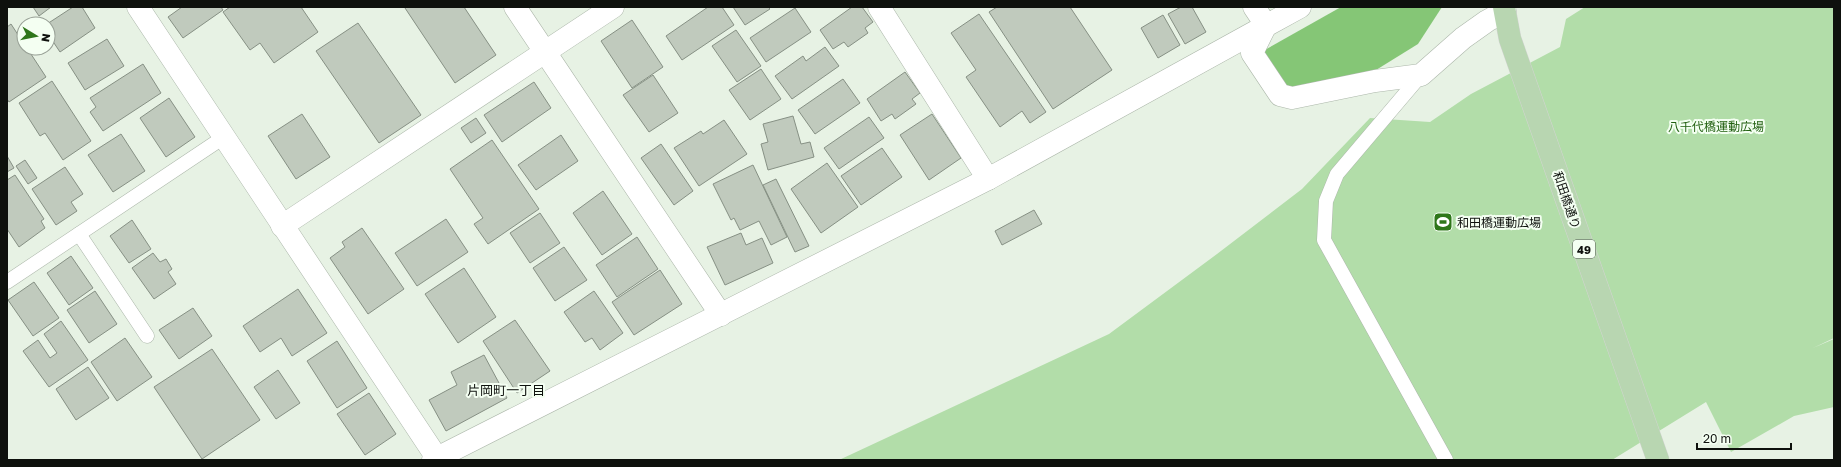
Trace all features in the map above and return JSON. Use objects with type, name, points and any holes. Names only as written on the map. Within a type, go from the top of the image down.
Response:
[{"type":"main road","name":"和田橋通り","points":[[1505,9],[1510,39],[1658,460]]},
{"type":"street","points":[[138,7],[435,459],[988,179],[1300,7]]},
{"type":"street","points":[[515,7],[721,315]]},
{"type":"street","points":[[282,226],[613,7]]},
{"type":"street","points":[[879,7],[988,179]]},
{"type":"street","points":[[1254,7],[1266,25]]},
{"type":"street","points":[[1266,25],[1252,53],[1280,95],[1292,98],[1375,80],[1421,75],[1463,38],[1505,9]]},
{"type":"lane","points":[[1421,75],[1337,174],[1326,201],[1324,240],[1446,460]]},
{"type":"lane","points":[[7,282],[224,137]]},
{"type":"lane","points":[[79,234],[147,336]]},
{"type":"green space","points":[[1341,7],[1442,7],[1418,44],[1376,70],[1287,92],[1263,51]]},
{"type":"green space","name":"和田橋運動広場","points":[[1585,7],[1834,7],[1834,338],[1813,348],[1834,339],[1834,407],[1794,416],[1731,452],[1706,402],[1612,460],[839,460],[1109,334],[1302,189],[1370,118],[1430,122],[1471,94],[1560,47],[1566,19]]},
{"type":"building","points":[[33,7],[51,7],[39,16]]},
{"type":"building","points":[[73,7],[82,7],[95,28],[60,52],[56,46],[56,18]]},
{"type":"building","points":[[182,7],[221,7],[223,10],[183,38],[168,17]]},
{"type":"building","points":[[230,7],[301,7],[318,32],[274,63],[260,43],[250,50],[223,12]]},
{"type":"building","points":[[464,7],[496,55],[455,83],[405,8]]},
{"type":"building","points":[[708,7],[722,7],[734,25],[682,60],[666,36]]},
{"type":"building","points":[[733,7],[768,7],[770,9],[745,25]]},
{"type":"building","points":[[852,7],[862,7],[873,22],[865,28],[868,33],[848,47],[844,42],[833,49],[820,30]]},
{"type":"building","points":[[997,7],[1070,7],[1112,70],[1053,109],[989,12]]},
{"type":"building","points":[[1181,7],[1192,7],[1206,32],[1185,44],[1168,14]]},
{"type":"building","points":[[795,8],[811,32],[766,62],[750,38]]},
{"type":"building","points":[[979,14],[1046,112],[1030,123],[1022,111],[1000,127],[966,77],[976,70],[951,33]]},
{"type":"building","points":[[1163,15],[1180,45],[1158,58],[1141,28]]},
{"type":"building","points":[[632,20],[663,67],[632,88],[601,41]]},
{"type":"building","points":[[358,23],[421,115],[379,143],[316,51]]},
{"type":"building","points":[[11,24],[16,32],[16,56],[32,56],[46,77],[9,102],[7,99],[7,27]]},
{"type":"building","points":[[736,30],[761,66],[737,82],[712,46]]},
{"type":"building","points":[[107,39],[124,66],[85,90],[68,63]]},
{"type":"building","points":[[825,47],[839,66],[792,99],[775,76],[803,56],[806,61]]},
{"type":"building","points":[[143,64],[161,93],[103,131],[90,112],[96,107],[90,98]]},
{"type":"building","points":[[761,69],[781,99],[750,120],[729,90]]},
{"type":"building","points":[[905,72],[920,93],[912,99],[916,104],[895,119],[892,114],[881,121],[867,99]]},
{"type":"building","points":[[653,75],[678,113],[649,132],[623,95]]},
{"type":"building","points":[[843,79],[860,103],[815,134],[798,110]]},
{"type":"building","points":[[52,81],[91,141],[63,160],[45,133],[40,136],[19,103]]},
{"type":"building","points":[[534,82],[551,108],[502,142],[484,115]]},
{"type":"building","points":[[169,98],[195,137],[166,157],[140,118]]},
{"type":"building","points":[[302,114],[330,157],[296,179],[268,136]]},
{"type":"building","points":[[932,114],[961,158],[929,180],[900,135]]},
{"type":"building","points":[[793,116],[801,144],[810,142],[814,157],[768,170],[761,144],[768,142],[763,124]]},
{"type":"building","points":[[869,117],[884,138],[839,169],[824,148]]},
{"type":"building","points":[[476,118],[486,133],[471,143],[461,128]]},
{"type":"building","points":[[724,120],[747,154],[699,186],[674,148],[701,131],[703,134]]},
{"type":"building","points":[[121,134],[145,171],[113,192],[88,155]]},
{"type":"building","points":[[561,135],[578,161],[536,190],[518,165]]},
{"type":"building","points":[[492,140],[539,209],[488,244],[474,224],[483,218],[450,169]]},
{"type":"building","points":[[661,144],[693,191],[674,205],[641,158]]},
{"type":"building","points":[[882,148],[902,177],[861,205],[841,176]]},
{"type":"building","points":[[7,156],[14,168],[7,172]]},
{"type":"building","points":[[25,160],[37,178],[28,184],[16,166]]},
{"type":"building","points":[[827,163],[858,207],[821,233],[791,189]]},
{"type":"building","points":[[753,165],[787,237],[771,245],[759,221],[740,230],[734,218],[731,220],[713,184]]},
{"type":"building","points":[[65,167],[83,194],[71,202],[77,211],[56,225],[32,189]]},
{"type":"building","points":[[15,175],[44,219],[41,221],[45,228],[19,247],[7,229],[7,180]]},
{"type":"building","points":[[776,179],[809,246],[795,252],[763,185]]},
{"type":"building","points":[[603,191],[632,234],[602,255],[573,213]]},
{"type":"building","points":[[1034,210],[1042,224],[1002,245],[995,231]]},
{"type":"building","points":[[540,213],[560,243],[530,263],[510,233]]},
{"type":"building","points":[[446,219],[468,252],[417,286],[395,253]]},
{"type":"building","points":[[132,220],[151,249],[129,263],[110,236]]},
{"type":"building","points":[[362,228],[404,289],[368,314],[330,258],[345,247],[342,242]]},
{"type":"building","points":[[741,233],[746,245],[762,238],[773,263],[725,285],[707,247]]},
{"type":"building","points":[[637,237],[658,269],[617,297],[596,265]]},
{"type":"building","points":[[564,247],[587,280],[555,301],[533,268]]},
{"type":"building","points":[[153,253],[160,262],[166,259],[172,269],[168,272],[176,284],[154,299],[132,268]]},
{"type":"building","points":[[71,256],[93,288],[69,305],[47,273]]},
{"type":"building","points":[[464,268],[496,317],[458,343],[425,294]]},
{"type":"building","points":[[660,270],[682,304],[634,335],[612,302]]},
{"type":"building","points":[[34,282],[59,318],[33,336],[8,300]]},
{"type":"building","points":[[298,289],[327,333],[292,356],[281,338],[260,352],[243,326]]},
{"type":"building","points":[[95,291],[117,324],[89,343],[67,310]]},
{"type":"building","points":[[594,291],[623,333],[600,350],[592,338],[585,342],[564,312]]},
{"type":"building","points":[[193,308],[212,336],[179,359],[159,330]]},
{"type":"building","points":[[515,320],[550,371],[517,393],[483,341]]},
{"type":"building","points":[[61,321],[88,360],[49,387],[23,351],[38,340],[50,358],[57,353],[44,334]]},
{"type":"building","points":[[125,338],[152,377],[117,401],[91,362]]},
{"type":"building","points":[[337,341],[367,388],[337,408],[307,361]]},
{"type":"building","points":[[212,349],[260,420],[202,459],[154,387]]},
{"type":"building","points":[[484,355],[507,398],[446,431],[429,400],[457,385],[451,372]]},
{"type":"building","points":[[88,367],[109,398],[76,420],[56,389]]},
{"type":"building","points":[[278,370],[300,403],[276,419],[254,387]]},
{"type":"building","points":[[369,393],[396,434],[365,455],[337,414]]},
{"type":"place","name":"和田橋運動広場","points":[[1443,222]]},
{"type":"district","name":"片岡町一丁目","points":[[506,390]]},
{"type":"park label","name":"八千代橋運動広場","points":[[1716,126]]}]
